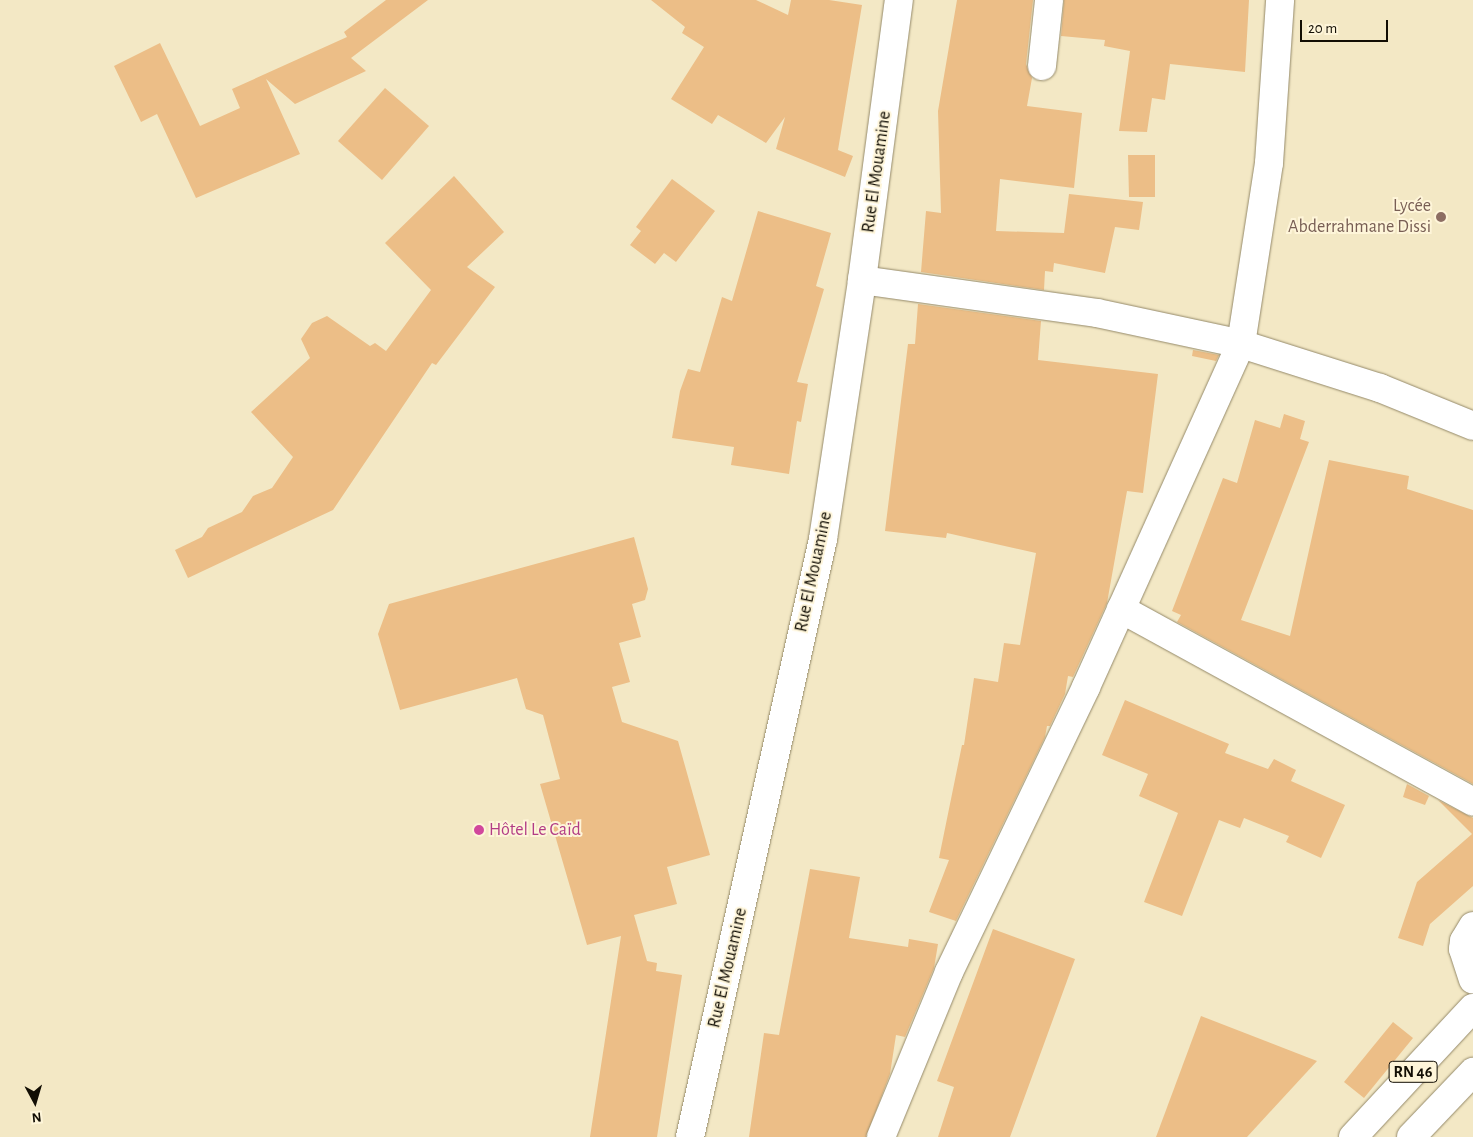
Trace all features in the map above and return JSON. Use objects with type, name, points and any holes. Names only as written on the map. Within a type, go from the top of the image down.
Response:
[{"type":"street","name":"Rue El Mouamine","points":[[690,1137],[823,539],[862,280],[899,0]]},
{"type":"street","points":[[1042,66],[1049,0]]},
{"type":"street","points":[[881,1137],[949,972],[1121,609],[1241,344],[1269,163],[1280,0]]},
{"type":"street","points":[[862,280],[1097,312],[1241,344],[1380,388],[1473,426]]},
{"type":"street","points":[[1121,609],[1473,802]]},
{"type":"street","points":[[1473,926],[1464,940],[1463,949],[1473,978]]},
{"type":"street","name":"RN 46","points":[[1353,1137],[1473,1008]]},
{"type":"street","name":"RN 46","points":[[1411,1137],[1473,1072]]},
{"type":"building","points":[[386,0],[428,0],[351,58],[366,71],[295,104],[266,79],[300,154],[196,198],[157,114],[141,122],[114,66],[160,43],[200,126],[240,108],[232,89],[347,37],[344,32]]},
{"type":"building","points":[[651,0],[756,0],[788,15],[791,0],[829,0],[862,5],[838,150],[853,156],[845,177],[776,149],[785,117],[766,143],[718,115],[712,124],[671,99],[704,47],[682,33],[685,27]]},
{"type":"building","points":[[957,0],[1033,0],[1026,64],[1032,78],[1027,106],[1082,113],[1074,188],[1000,179],[996,231],[1064,233],[1069,194],[1143,202],[1139,230],[1115,227],[1105,273],[1054,263],[1053,272],[1045,271],[1044,290],[921,272],[926,211],[941,213],[938,111]]},
{"type":"building","points":[[1064,0],[1249,0],[1245,72],[1170,64],[1165,100],[1152,98],[1147,132],[1119,131],[1130,51],[1104,46],[1105,40],[1061,36]]},
{"type":"building","points":[[385,88],[429,126],[382,180],[338,141]]},
{"type":"building","points":[[1128,155],[1155,155],[1155,197],[1129,197]]},
{"type":"building","points":[[454,176],[504,232],[467,267],[495,287],[436,365],[432,363],[333,510],[188,578],[175,550],[202,537],[208,528],[242,512],[253,496],[272,488],[293,457],[251,412],[310,358],[301,339],[312,323],[327,316],[370,346],[375,343],[386,351],[431,290],[385,243]]},
{"type":"building","points":[[672,179],[715,211],[676,262],[664,253],[655,264],[630,245],[641,231],[636,227]]},
{"type":"building","points":[[758,211],[831,233],[816,286],[824,289],[797,382],[808,384],[801,422],[797,421],[789,474],[731,465],[734,447],[672,438],[680,391],[688,369],[700,372],[722,297],[732,301]]},
{"type":"building","points":[[918,304],[1041,321],[1038,360],[1158,374],[1143,493],[1127,491],[1107,603],[1073,677],[1068,676],[1065,694],[1050,726],[1047,726],[1045,737],[956,921],[929,912],[949,860],[939,858],[962,745],[964,745],[974,678],[998,682],[1004,643],[1020,645],[1036,553],[947,533],[946,538],[885,531],[908,344],[915,344]]},
{"type":"building","points":[[1193,350],[1219,355],[1216,361],[1192,356]]},
{"type":"building","points":[[1284,414],[1305,421],[1300,439],[1309,442],[1241,620],[1290,636],[1329,460],[1409,476],[1407,489],[1473,510],[1473,784],[1177,622],[1181,615],[1172,611],[1223,478],[1237,483],[1255,420],[1280,428]]},
{"type":"building","points":[[634,537],[648,589],[645,600],[632,604],[641,637],[619,643],[630,682],[612,687],[622,722],[678,741],[710,855],[667,867],[677,904],[634,915],[647,961],[657,963],[656,971],[682,975],[657,1137],[590,1137],[621,936],[587,945],[540,784],[560,779],[543,715],[526,709],[517,678],[400,710],[378,634],[389,604]]},
{"type":"building","points":[[1125,700],[1229,744],[1225,753],[1268,769],[1274,759],[1296,770],[1291,781],[1345,805],[1321,858],[1286,842],[1289,836],[1244,818],[1240,828],[1219,820],[1182,916],[1144,902],[1178,813],[1139,796],[1148,774],[1102,755]]},
{"type":"building","points":[[1407,784],[1429,796],[1425,805],[1403,797]]},
{"type":"building","points":[[1438,800],[1473,818],[1473,886],[1430,924],[1423,946],[1398,938],[1417,882],[1472,834]]},
{"type":"building","points":[[810,869],[860,877],[849,938],[908,947],[909,939],[938,944],[934,968],[905,1037],[896,1035],[890,1074],[866,1137],[749,1137],[764,1033],[779,1035]]},
{"type":"building","points":[[993,929],[1075,959],[1010,1137],[938,1137],[954,1087],[937,1081]]},
{"type":"building","points":[[1201,1016],[1317,1061],[1247,1137],[1156,1137]]},
{"type":"building","points":[[1393,1022],[1413,1038],[1364,1098],[1344,1082]]},
{"type":"place","name":"Lycée Abderrahmane Dissi","points":[[1441,217]]},
{"type":"place","name":"Hôtel Le Caïd","points":[[479,830]]}]
